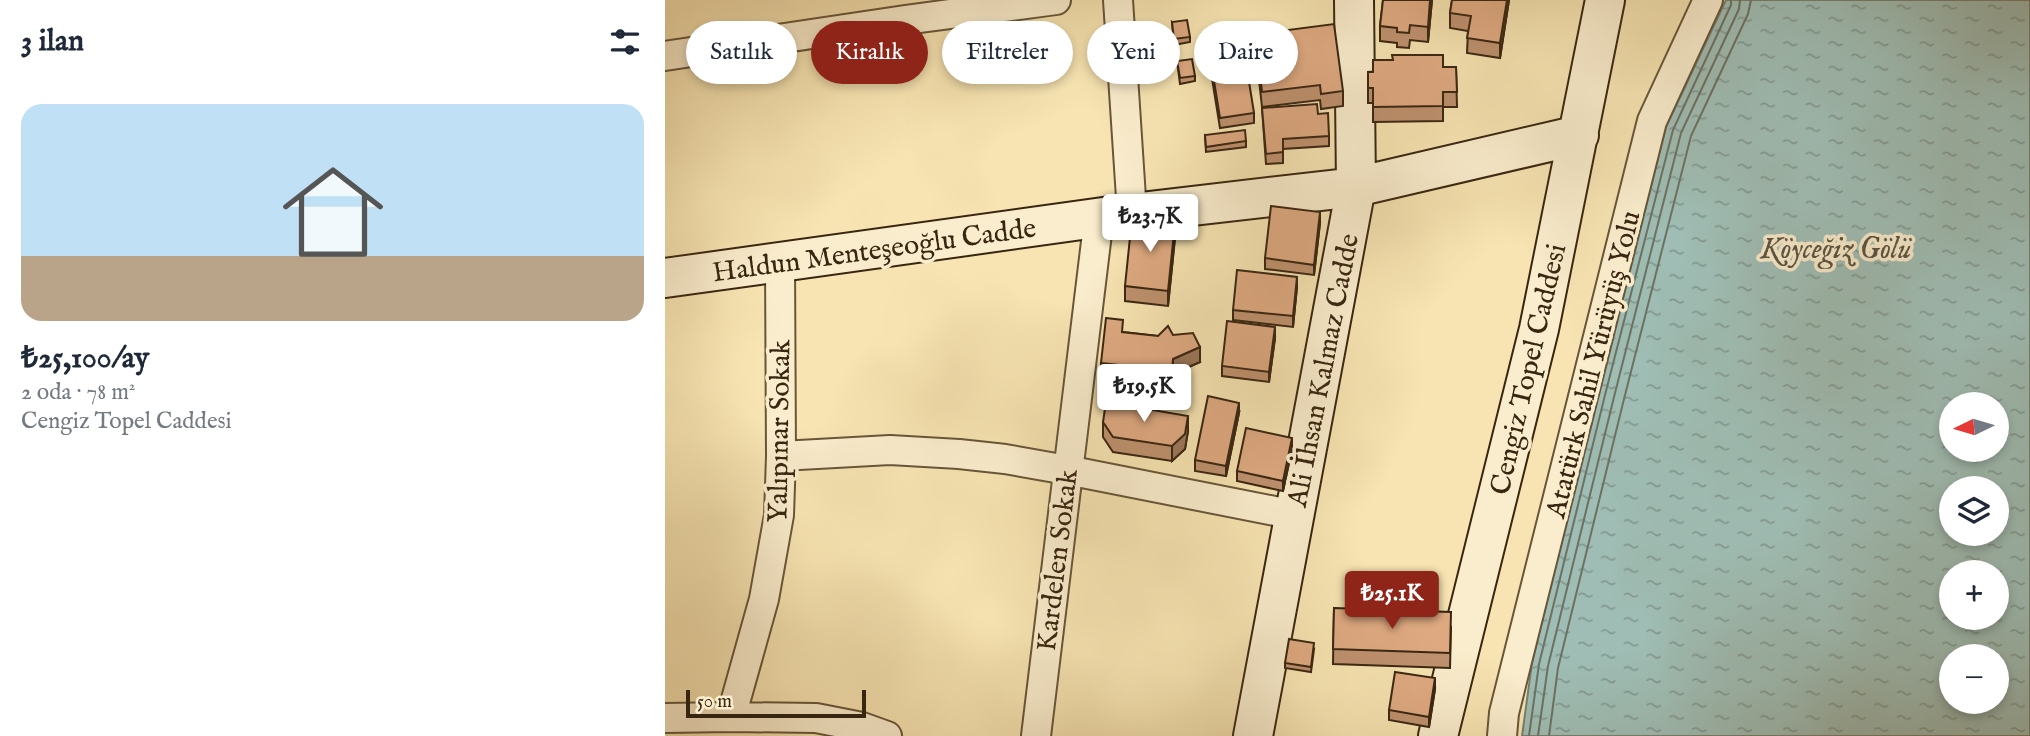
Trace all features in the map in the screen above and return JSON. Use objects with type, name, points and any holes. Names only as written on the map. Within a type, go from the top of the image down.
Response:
[{"type":"street","points":[[665,57],[903,10],[1056,0]]},
{"type":"street","name":"Kardelen Sokak","points":[[1035,736],[1067,470],[1116,215],[1118,0]]},
{"type":"street","name":"Ali İhsan Kalmaz Cadde","points":[[1253,736],[1356,187],[1354,0]]},
{"type":"street","name":"Cengiz Topel Caddesi","points":[[1438,736],[1539,329],[1605,0]]},
{"type":"street","name":"Atatürk Sahil Yürüyüş Yolu","points":[[1502,736],[1504,713],[1652,121],[1708,0]]},
{"type":"street","name":"Haldun Menteşeoğlu Cadde","points":[[665,278],[1116,215],[1356,187],[1579,135]]},
{"type":"street","name":"Yalıpınar Sokak","points":[[731,717],[764,599],[779,515],[780,262]]},
{"type":"street","points":[[781,456],[918,450],[1005,459],[1295,515]]},
{"type":"street","points":[[665,718],[816,718],[862,727],[887,736]]},
{"type":"water","name":"Köyceğiz Gölü","points":[[1726,0],[2030,0],[2030,736],[1522,736],[1532,663],[1666,127]]},
{"type":"building","points":[[1383,0],[1430,0],[1428,27],[1410,25],[1409,33],[1380,26]]},
{"type":"building","points":[[1452,0],[1507,0],[1500,43],[1467,38],[1471,16],[1450,13]]},
{"type":"building","points":[[1187,20],[1190,37],[1180,38],[1180,21]]},
{"type":"building","points":[[1334,24],[1343,91],[1321,94],[1320,85],[1262,92],[1261,84],[1298,84],[1298,29]]},
{"type":"building","points":[[1392,55],[1443,55],[1443,67],[1456,67],[1457,92],[1443,92],[1443,106],[1373,107],[1373,88],[1368,88],[1368,72],[1373,72],[1373,60],[1393,60]]},
{"type":"building","points":[[1192,59],[1194,76],[1180,78],[1180,61]]},
{"type":"building","points":[[1214,84],[1249,84],[1254,113],[1220,118]]},
{"type":"building","points":[[1317,104],[1318,114],[1328,113],[1329,136],[1283,139],[1283,152],[1266,154],[1262,108]]},
{"type":"building","points":[[1245,130],[1246,141],[1206,147],[1205,135]]},
{"type":"building","points":[[1271,206],[1320,212],[1314,265],[1265,258]]},
{"type":"building","points":[[1132,218],[1175,223],[1168,291],[1125,286]]},
{"type":"building","points":[[1237,270],[1297,277],[1293,316],[1233,310]]},
{"type":"building","points":[[1106,318],[1123,320],[1122,332],[1158,336],[1168,326],[1173,335],[1193,333],[1200,347],[1173,359],[1172,371],[1101,363]]},
{"type":"building","points":[[1227,321],[1275,327],[1269,372],[1222,366]]},
{"type":"building","points":[[1208,396],[1239,403],[1226,466],[1195,460]]},
{"type":"building","points":[[1106,402],[1188,416],[1185,434],[1172,446],[1113,437],[1103,422]]},
{"type":"building","points":[[1246,428],[1292,438],[1283,481],[1237,471]]},
{"type":"building","points":[[1334,608],[1451,612],[1450,653],[1333,649]]},
{"type":"building","points":[[1289,639],[1314,643],[1311,667],[1285,663]]},
{"type":"building","points":[[1395,672],[1435,678],[1429,717],[1389,710]]}]
